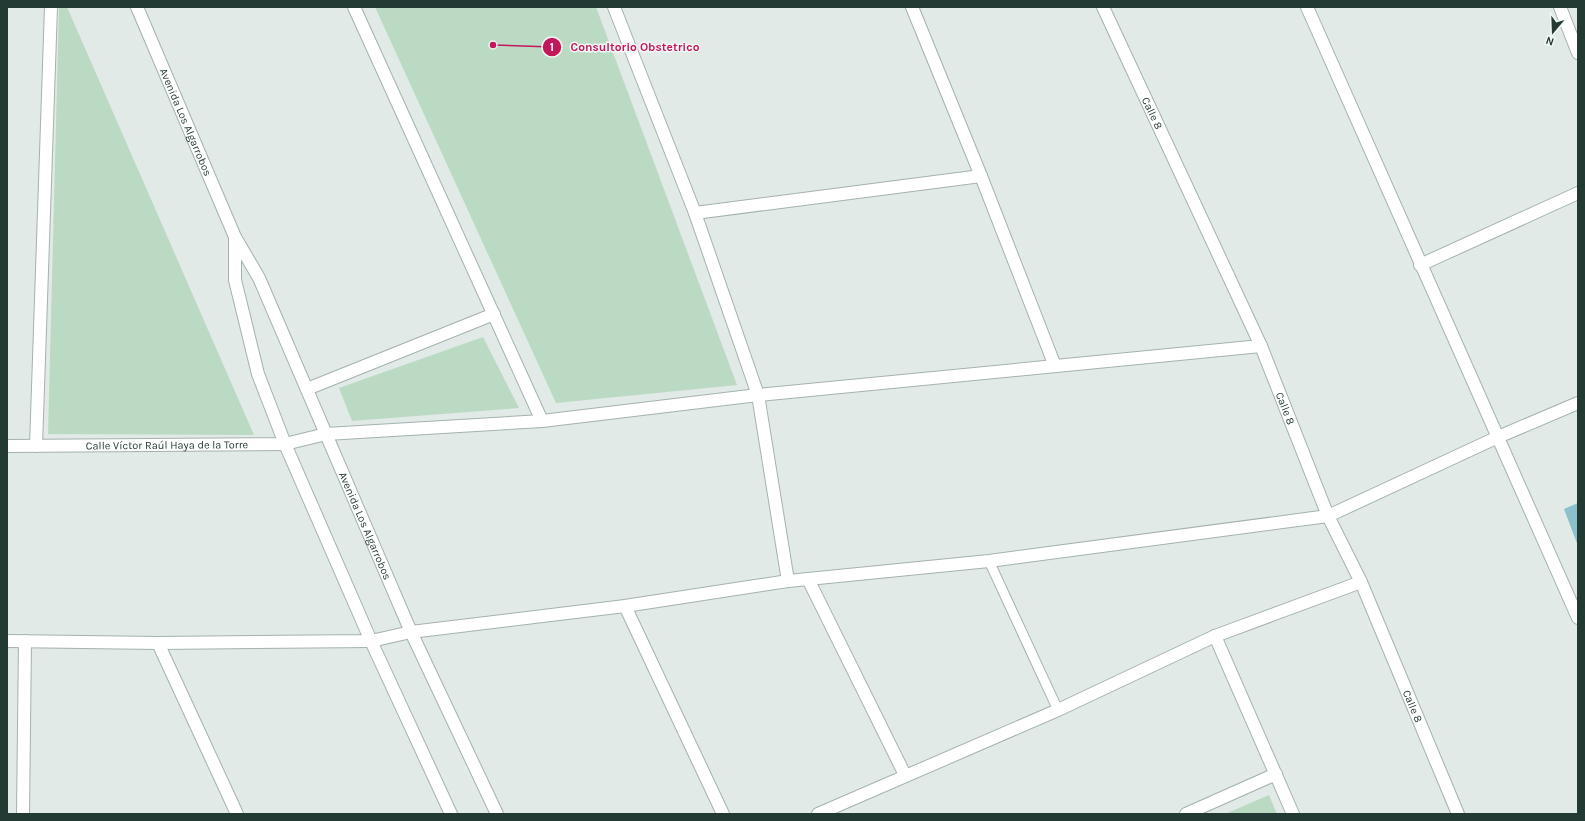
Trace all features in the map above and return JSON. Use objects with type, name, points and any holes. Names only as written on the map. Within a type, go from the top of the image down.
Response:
[{"type":"street","points":[[36,446],[50,7]]},
{"type":"street","name":"Avenida Los Algarrobos","points":[[137,7],[235,237],[259,278],[411,632],[496,814]]},
{"type":"street","points":[[354,7],[542,421]]},
{"type":"street","points":[[614,7],[694,213],[758,395],[788,581]]},
{"type":"street","points":[[912,7],[981,176],[1055,366]]},
{"type":"street","name":"Calle 8","points":[[1103,7],[1261,346],[1328,516],[1361,582],[1458,814]]},
{"type":"street","points":[[1307,7],[1420,265],[1578,618]]},
{"type":"street","points":[[1560,7],[1578,53]]},
{"type":"street","points":[[694,213],[981,176]]},
{"type":"street","points":[[1420,265],[1578,193]]},
{"type":"street","name":"Avenida Los Algarrobos","points":[[235,237],[235,280],[243,318],[258,374],[285,444],[371,641],[450,814]]},
{"type":"street","points":[[306,389],[494,314]]},
{"type":"street","name":"Calle Víctor Raúl Haya de la Torre","points":[[7,446],[285,444],[326,434],[542,421],[758,395],[1261,346]]},
{"type":"street","points":[[7,641],[158,643],[371,641],[411,632],[625,606],[788,581],[989,561],[1328,516],[1498,437],[1578,403]]},
{"type":"street","points":[[808,579],[905,775]]},
{"type":"street","points":[[818,814],[1058,710],[1215,636],[1361,582]]},
{"type":"street","points":[[625,606],[723,814]]},
{"type":"street","points":[[1215,636],[1293,814]]},
{"type":"street","points":[[23,814],[25,642]]},
{"type":"street","points":[[158,643],[236,814]]},
{"type":"street","points":[[1186,814],[1276,774]]},
{"type":"lane","points":[[989,561],[1058,710]]},
{"type":"green space","points":[[59,7],[67,7],[254,435],[48,434]]},
{"type":"green space","points":[[375,7],[596,7],[737,385],[556,403]]},
{"type":"green space","points":[[483,337],[519,408],[352,421],[339,388]]},
{"type":"green space","points":[[1269,795],[1277,814],[1225,814]]},
{"type":"water","points":[[1578,503],[1578,546],[1564,509]]},
{"type":"place","name":"Consultorio Obstetrico","points":[[493,45]]}]
